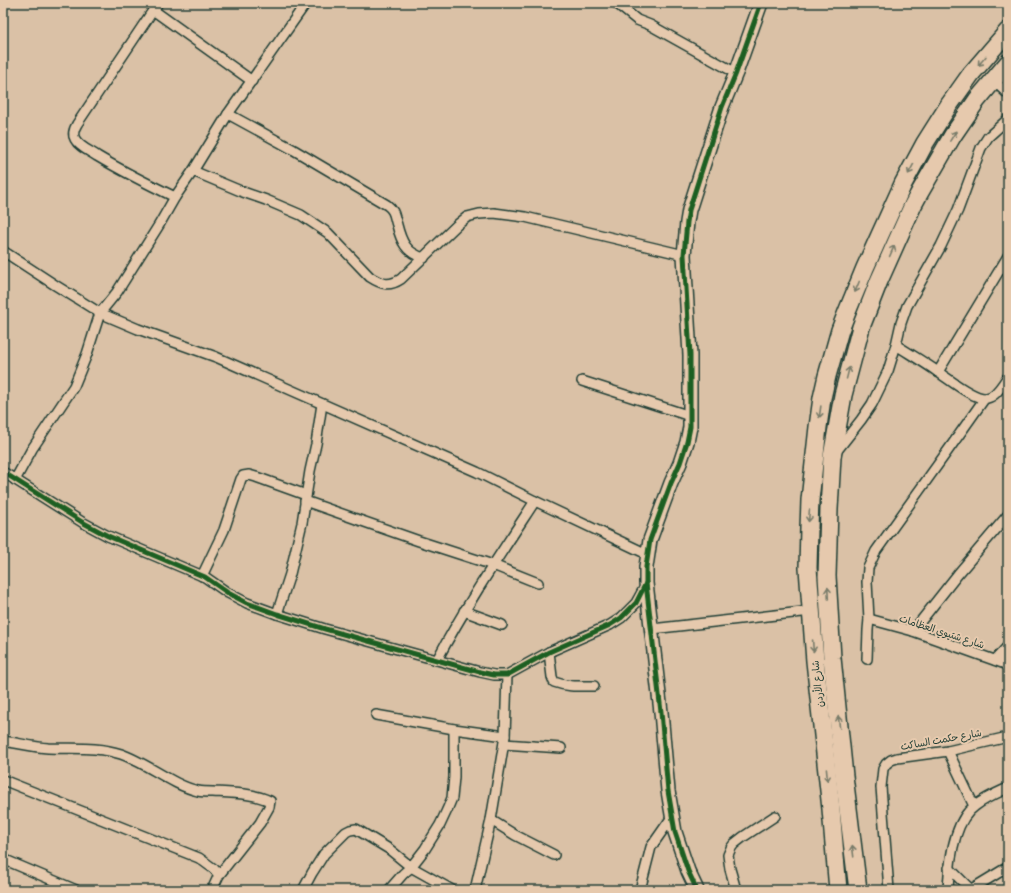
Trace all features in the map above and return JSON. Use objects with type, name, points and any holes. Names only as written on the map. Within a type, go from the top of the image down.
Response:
[{"type":"highway","name":"شارع الأردن","points":[[838,890],[815,661],[808,568],[808,528],[812,477],[821,405],[827,376],[840,330],[868,260],[903,184],[925,143],[949,105],[971,74],[1008,32]]},
{"type":"highway","name":"شارع الأردن","points":[[858,890],[832,658],[827,568],[832,457],[843,395],[861,327],[904,223],[920,192],[954,135],[977,100],[1008,63]]},
{"type":"street","points":[[15,480],[32,450],[74,386],[87,354],[100,313],[117,292],[228,114],[306,3]]},
{"type":"street","points":[[697,890],[688,871],[675,832],[672,817],[646,583],[646,567],[650,540],[685,449],[690,427],[690,355],[684,255],[686,222],[722,107],[761,3]]},
{"type":"street","points":[[621,5],[637,20],[650,25],[736,73]]},
{"type":"street","points":[[175,197],[134,177],[81,146],[74,137],[74,130],[77,124],[156,7],[252,81]]},
{"type":"street","points":[[993,80],[1008,94]]},
{"type":"street","points":[[228,114],[294,150],[392,209],[395,215],[400,237],[405,245],[413,253],[424,258]]},
{"type":"street","points":[[832,457],[857,426],[872,404],[888,371],[901,323],[908,306],[941,246],[958,210],[981,148],[988,137],[1008,119]]},
{"type":"street","points":[[193,171],[301,215],[328,233],[370,277],[383,284],[396,282],[401,279],[446,235],[467,217],[479,214],[494,213],[525,216],[684,255]]},
{"type":"street","points":[[3,251],[100,313],[216,357],[477,472],[647,554]]},
{"type":"street","points":[[938,372],[1008,256]]},
{"type":"street","points":[[896,345],[964,390],[976,396],[985,398],[994,395],[1008,377]]},
{"type":"street","points":[[582,381],[690,416]]},
{"type":"street","points":[[867,659],[869,619],[867,582],[868,568],[876,550],[950,449],[985,398]]},
{"type":"street","points":[[277,614],[291,568],[302,523],[322,404]]},
{"type":"street","points":[[3,472],[82,522],[108,536],[202,576],[239,599],[277,614],[494,675],[507,675],[549,652],[615,622],[636,603],[646,583]]},
{"type":"street","points":[[202,576],[224,530],[241,479],[243,476],[249,475],[419,541],[493,565],[538,583]]},
{"type":"street","points":[[437,660],[464,611],[535,501]]},
{"type":"street","points":[[913,631],[958,574],[1008,515]]},
{"type":"street","points":[[464,611],[502,625]]},
{"type":"street","points":[[652,629],[811,611]]},
{"type":"street","name":"شارع شتيوي العظامات","points":[[869,619],[913,631],[1008,665]]},
{"type":"street","points":[[995,660],[1008,646]]},
{"type":"street","points":[[549,652],[552,678],[554,682],[561,685],[594,686]]},
{"type":"street","points":[[475,890],[491,820],[504,740],[507,675]]},
{"type":"street","points":[[376,716],[454,729],[504,740],[561,748]]},
{"type":"street","points":[[389,890],[411,867],[432,838],[452,798],[454,729]]},
{"type":"street","name":"شارع حكمت الساكت","points":[[889,890],[881,787],[886,764],[897,758],[948,751],[1008,737]]},
{"type":"street","points":[[3,741],[48,748],[96,749],[122,754],[185,786],[199,791],[248,795],[264,798],[270,802],[269,807],[260,823],[219,875],[212,890]]},
{"type":"street","points":[[948,751],[974,806]]},
{"type":"street","points":[[3,780],[199,858],[214,869],[219,875]]},
{"type":"street","points":[[948,890],[949,868],[954,844],[960,826],[966,815],[974,806],[1008,788]]},
{"type":"street","points":[[736,890],[728,856],[731,848],[743,837],[774,816]]},
{"type":"street","points":[[640,890],[651,847],[672,817]]},
{"type":"street","points":[[491,820],[515,835],[554,855]]},
{"type":"street","points":[[303,890],[324,854],[346,832],[356,829],[388,849],[411,867],[452,890]]},
{"type":"street","points":[[3,859],[76,890]]},
{"type":"street","points":[[949,868],[971,890],[1008,867]]},
{"type":"cycle path","points":[[697,890],[688,871],[675,832],[668,791],[661,712],[646,583],[646,567],[650,540],[680,463],[690,427],[690,355],[684,255],[689,210],[722,107],[761,3]]},
{"type":"cycle path","points":[[3,472],[82,522],[108,536],[205,577],[228,593],[247,603],[325,629],[494,675],[507,675],[549,652],[610,625],[621,618],[636,603],[646,583]]}]
